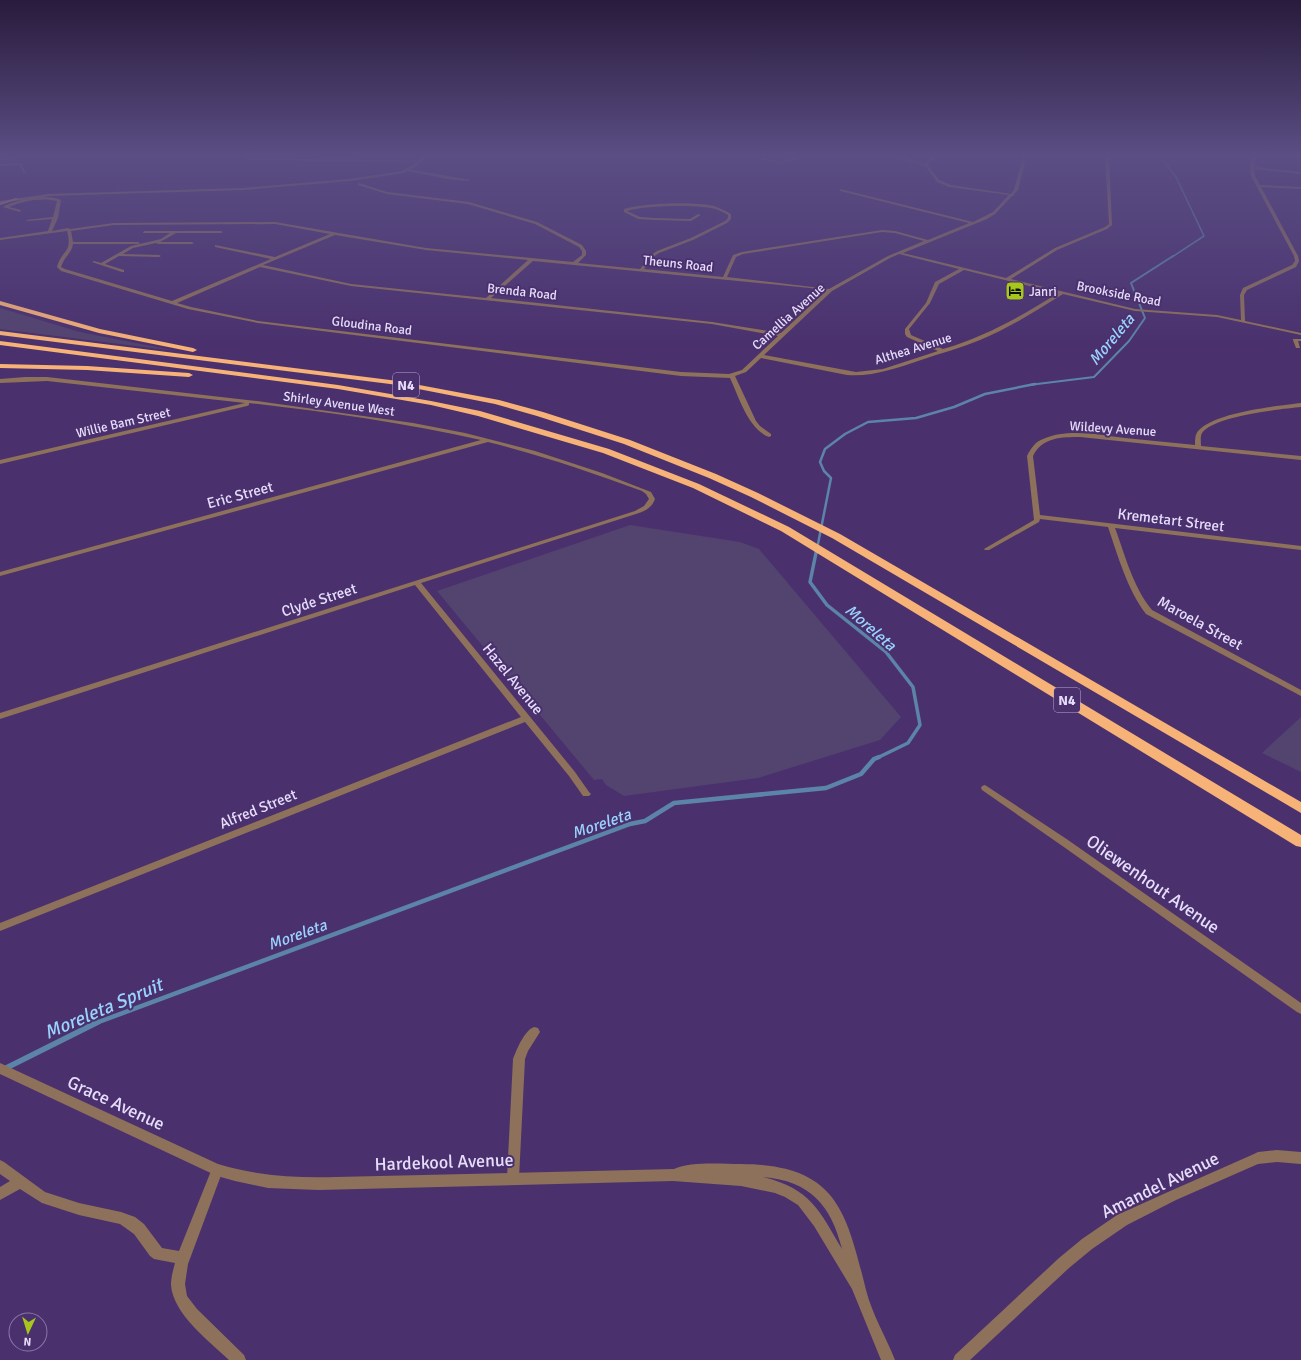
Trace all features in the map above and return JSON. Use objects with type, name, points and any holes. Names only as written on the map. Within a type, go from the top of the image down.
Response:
[{"type":"highway","points":[[0,303],[71,324],[129,337],[398,384]]},
{"type":"highway","name":"N4","points":[[0,332],[398,384],[496,402],[572,424],[639,447],[691,467],[794,513],[836,536],[1301,808]]},
{"type":"highway","name":"N4","points":[[0,343],[338,387],[431,403],[480,414],[584,443],[696,486],[785,529],[1301,842]]},
{"type":"highway","points":[[0,366],[117,370],[338,387]]},
{"type":"highway","points":[[1189,742],[1301,799]]},
{"type":"highway","points":[[1228,798],[1301,851]]},
{"type":"street","points":[[28,220],[49,218]]},
{"type":"street","points":[[50,232],[56,218]]},
{"type":"street","points":[[522,218],[531,221],[581,246],[584,251],[584,255],[574,264]]},
{"type":"street","points":[[646,218],[691,220],[693,218]]},
{"type":"street","points":[[640,271],[652,256],[658,252],[692,239],[726,222],[730,218]]},
{"type":"street","points":[[955,218],[973,223]]},
{"type":"street","name":"Camellia Avenue","points":[[732,376],[744,371],[830,290],[899,253],[985,218]]},
{"type":"street","points":[[1007,279],[1056,249],[1106,228],[1111,224],[1111,218]]},
{"type":"street","points":[[1243,321],[1242,295],[1245,289],[1294,266],[1297,261],[1296,256],[1276,218]]},
{"type":"street","points":[[648,225],[655,219]]},
{"type":"street","name":"Theuns Road","points":[[0,239],[114,224],[269,222],[409,247],[830,290]]},
{"type":"street","points":[[68,229],[73,243],[142,243],[162,240],[175,232]]},
{"type":"street","points":[[724,279],[734,256],[742,253],[882,231],[895,232],[928,241]]},
{"type":"street","points":[[144,232],[221,232]]},
{"type":"street","points":[[172,303],[336,233]]},
{"type":"street","points":[[151,242],[192,243]]},
{"type":"street","name":"Gloudina Road","points":[[73,243],[72,247],[61,261],[59,267],[63,270],[172,303],[212,313],[264,323],[681,374],[732,376]]},
{"type":"street","points":[[102,264],[142,243]]},
{"type":"street","points":[[216,246],[276,259]]},
{"type":"street","name":"Brookside Road","points":[[899,253],[1060,293],[1145,312],[1217,316],[1301,334]]},
{"type":"street","points":[[118,255],[159,256]]},
{"type":"street","points":[[487,299],[531,260]]},
{"type":"street","points":[[94,262],[122,271]]},
{"type":"street","name":"Brenda Road","points":[[260,266],[351,285],[712,323],[782,335]]},
{"type":"street","points":[[942,351],[909,336],[907,334],[907,329],[928,303],[937,283],[962,269]]},
{"type":"street","name":"Althea Avenue","points":[[760,356],[856,374],[903,364],[986,335],[1026,316],[1060,293]]},
{"type":"street","points":[[1298,347],[1295,340],[1301,340]]},
{"type":"street","points":[[732,376],[753,421],[769,434]]},
{"type":"street","name":"Shirley Avenue West","points":[[0,381],[25,379],[47,380],[252,403],[340,414],[487,440],[580,467],[644,490],[652,499],[646,508]]},
{"type":"street","name":"Willie Bam Street","points":[[0,462],[252,403]]},
{"type":"street","points":[[1198,447],[1199,434],[1204,428],[1212,424],[1250,412],[1301,405]]},
{"type":"street","name":"Wildevy Avenue","points":[[1037,517],[1031,480],[1030,456],[1034,448],[1043,442],[1057,437],[1079,436],[1301,458]]},
{"type":"street","name":"Eric Street","points":[[0,574],[487,440]]},
{"type":"street","name":"Clyde Street","points":[[0,716],[417,583],[646,508]]},
{"type":"street","points":[[987,549],[1035,523],[1038,520],[1037,517]]},
{"type":"street","name":"Kremetart Street","points":[[1037,517],[1301,548]]},
{"type":"street","name":"Maroela Street","points":[[1111,526],[1138,596],[1144,607],[1149,612],[1301,693]]},
{"type":"street","name":"Hazel Avenue","points":[[417,583],[572,774],[586,794]]},
{"type":"street","name":"Alfred Street","points":[[0,927],[526,718]]},
{"type":"street","name":"Oliewenhout Avenue","points":[[984,788],[1058,837],[1301,1008]]},
{"type":"street","points":[[513,1178],[519,1059],[523,1048],[534,1032]]},
{"type":"street","name":"Grace Avenue","points":[[0,1068],[217,1170]]},
{"type":"street","name":"Amandel Avenue","points":[[960,1360],[1064,1263],[1087,1244],[1122,1220],[1258,1158],[1277,1156],[1301,1158]]},
{"type":"street","points":[[0,1166],[42,1197],[66,1206],[122,1218],[130,1222],[139,1230],[159,1254],[183,1258]]},
{"type":"street","points":[[217,1170],[183,1258],[178,1273],[178,1284],[181,1299],[197,1320],[239,1360]]},
{"type":"street","name":"Hardekool Avenue","points":[[217,1170],[235,1176],[265,1182],[303,1184],[673,1175],[707,1170],[767,1170],[799,1178],[818,1191],[829,1204],[841,1226],[859,1288]]},
{"type":"street","name":"Hardekool Avenue","points":[[673,1175],[733,1179],[778,1188],[793,1194],[802,1201],[813,1214],[859,1288]]},
{"type":"street","points":[[0,1194],[20,1182]]},
{"type":"street","points":[[859,1288],[888,1360]]},
{"type":"shaded area","points":[[0,308],[80,332],[176,351],[0,329]]},
{"type":"shaded area","points":[[630,525],[740,542],[759,549],[901,717],[880,740],[758,778],[624,796],[606,785],[602,779],[594,780],[437,591]]},
{"type":"shaded area","points":[[1301,717],[1301,772],[1262,753]]},
{"type":"waterway","name":"Moreleta","points":[[1172,257],[1204,236],[1196,218]]},
{"type":"waterway","name":"Moreleta","points":[[1032,385],[1094,377],[1129,341],[1145,318],[1131,283],[1173,256]]},
{"type":"waterway","name":"Moreleta","points":[[817,549],[831,478],[824,471],[820,462],[825,449],[845,434],[868,422],[916,418],[954,407],[985,394],[1032,385]]},
{"type":"waterway","name":"Moreleta","points":[[817,548],[810,582],[827,605],[886,652],[913,687],[920,725],[908,743],[877,758]]},
{"type":"waterway","name":"Moreleta","points":[[96,1023],[630,824],[645,821],[674,803],[826,788],[861,774],[874,759],[879,757]]},
{"type":"waterway","name":"Moreleta Spruit","points":[[0,1071],[96,1023]]},
{"type":"place","name":"Janri","points":[[1015,291]]}]
